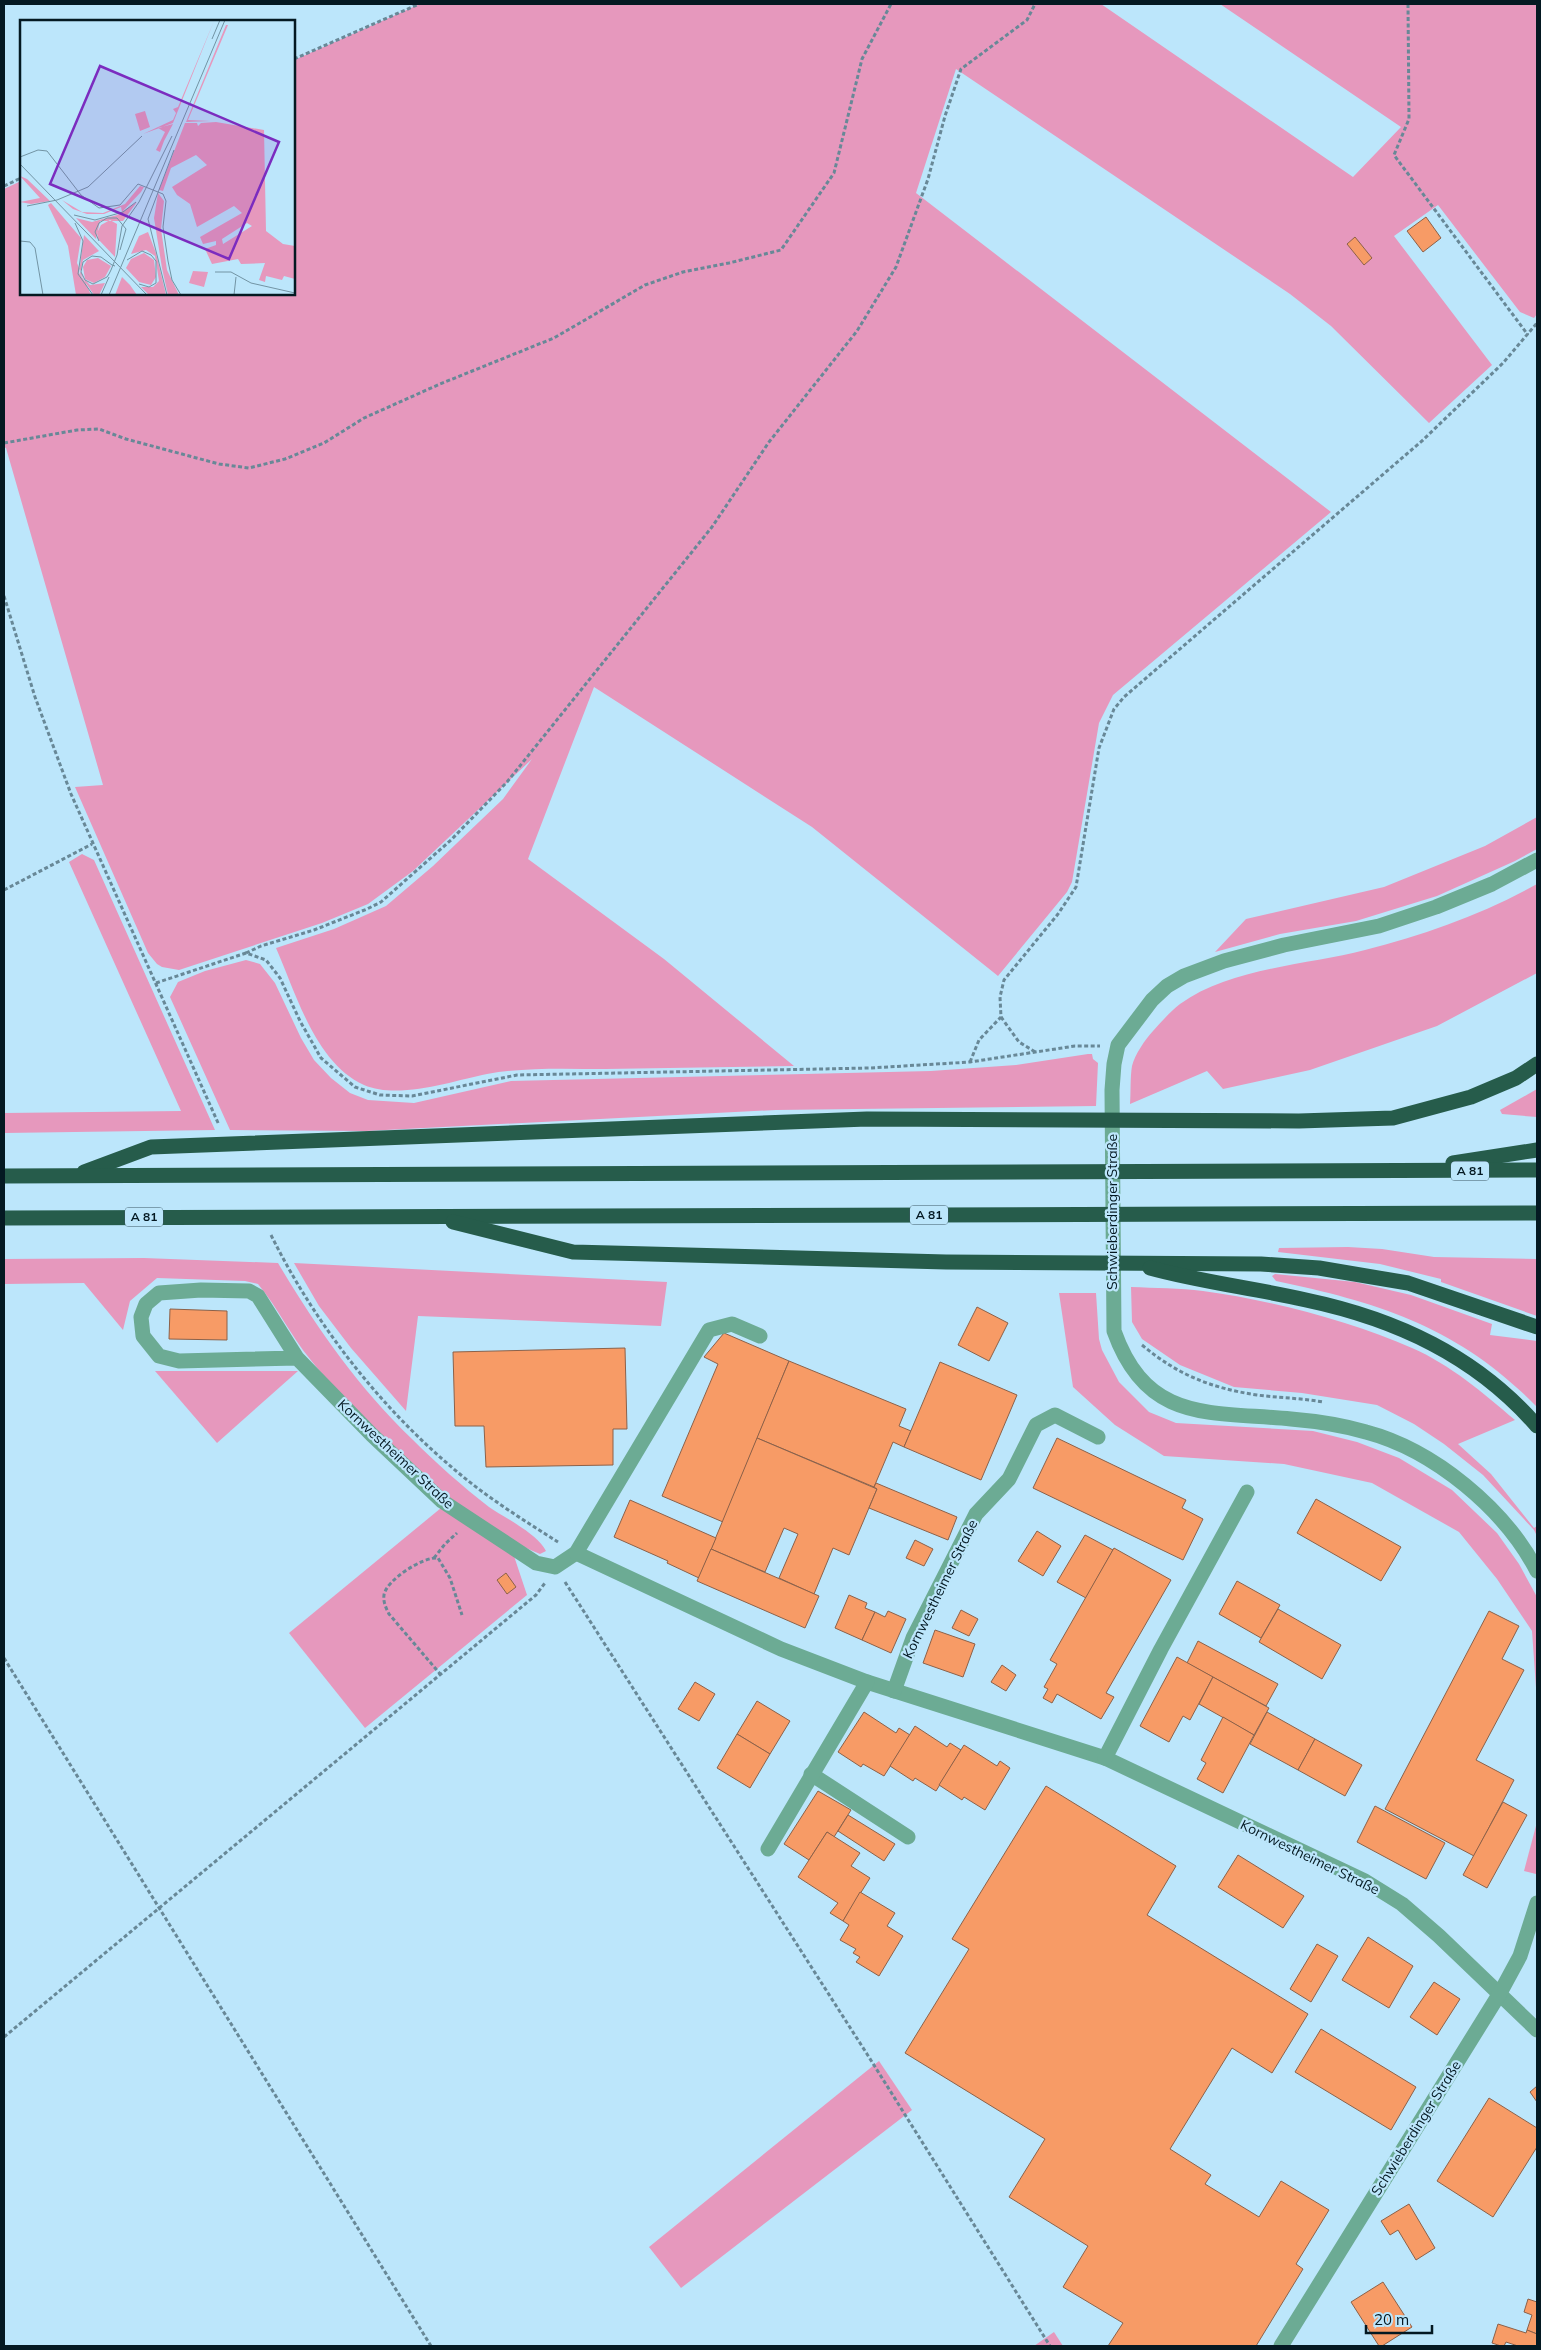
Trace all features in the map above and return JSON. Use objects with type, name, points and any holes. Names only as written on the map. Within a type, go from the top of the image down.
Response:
[{"type":"highway","points":[[73,1176],[151,1147],[867,1119],[1300,1122],[1393,1118],[1471,1098],[1516,1078],[1537,1064]]},
{"type":"highway","points":[[1402,1171],[1537,1150]]},
{"type":"highway","name":"A 81","points":[[4,1176],[1537,1170]]},
{"type":"highway","name":"A 81","points":[[4,1218],[1537,1213]]},
{"type":"highway","points":[[429,1216],[574,1252],[946,1262],[1261,1264],[1319,1268],[1373,1275],[1408,1283],[1537,1327]]},
{"type":"highway","points":[[1126,1262],[1194,1280],[1306,1300],[1364,1315],[1410,1333],[1472,1366],[1511,1398],[1537,1426]]},
{"type":"street","name":"Schwieberdinger Straße","points":[[1537,860],[1484,887],[1436,907],[1379,926],[1284,945],[1224,961],[1184,976],[1167,986],[1152,1000],[1118,1045],[1112,1090],[1114,1331],[1132,1369],[1146,1386],[1166,1400],[1193,1410],[1226,1416],[1292,1419],[1365,1432],[1405,1446],[1473,1492],[1506,1525],[1530,1558],[1537,1572]]},
{"type":"street","name":"Kornwestheimer Straße","points":[[297,1358],[179,1361],[159,1356],[143,1336],[141,1317],[146,1304],[159,1293],[200,1290],[249,1291],[258,1296],[297,1358],[372,1435],[442,1502],[536,1563],[555,1567]]},
{"type":"street","points":[[555,1567],[576,1553],[709,1330],[732,1324],[760,1336]]},
{"type":"street","name":"Kornwestheimer Straße","points":[[894,1691],[913,1638],[976,1514],[1009,1479],[1036,1425],[1055,1415],[1098,1437]]},
{"type":"street","points":[[1105,1758],[1247,1492]]},
{"type":"street","name":"Kornwestheimer Straße","points":[[576,1553],[781,1649],[867,1682],[1105,1758],[1365,1881],[1402,1904],[1500,1993],[1537,2030]]},
{"type":"street","points":[[768,1849],[867,1682]]},
{"type":"street","points":[[811,1774],[908,1837]]},
{"type":"street","name":"Schwieberdinger Straße","points":[[1281,2346],[1500,1993],[1520,1956],[1537,1903]]},
{"type":"path","points":[[295,59],[419,4]]},
{"type":"path","points":[[4,443],[77,430],[98,429],[126,439],[219,464],[249,468],[284,459],[324,443],[364,418],[440,384],[554,338],[646,285],[683,272],[781,250],[834,173],[862,59],[890,4]]},
{"type":"path","points":[[156,983],[246,953],[261,946],[314,930],[381,902],[451,840],[507,782],[712,527],[769,442],[857,331],[896,267],[928,179],[945,116],[961,69],[1027,20],[1035,4]]},
{"type":"path","points":[[1408,4],[1409,119],[1394,155],[1528,335]]},
{"type":"path","points":[[4,186],[20,178]]},
{"type":"path","points":[[1037,1053],[1019,1042],[1001,1017],[1000,997],[1004,980],[1058,914],[1076,887],[1098,748],[1114,709],[1124,696],[1423,440],[1502,363],[1537,324]]},
{"type":"path","points":[[4,596],[35,697],[70,794],[220,1128]]},
{"type":"path","points":[[4,890],[92,844]]},
{"type":"path","points":[[246,953],[266,960],[280,978],[300,1021],[321,1058],[356,1087],[380,1095],[412,1096],[517,1075],[870,1068],[970,1062],[1075,1046],[1118,1045]]},
{"type":"path","points":[[970,1062],[979,1040],[1001,1017]]},
{"type":"path","points":[[268,1230],[284,1262],[309,1304],[345,1354],[399,1416],[461,1475],[525,1522],[576,1553]]},
{"type":"path","points":[[434,1558],[444,1544],[472,1521]]},
{"type":"path","points":[[441,1674],[389,1614],[384,1594],[388,1587],[417,1563],[438,1558],[450,1578],[462,1615]]},
{"type":"path","points":[[4,2037],[536,1595],[555,1567],[872,2062],[1050,2346]]},
{"type":"path","points":[[4,1658],[431,2346]]},
{"type":"shaded area","points":[[420,4],[1101,4],[1353,177],[1401,127],[1220,4],[1537,4],[1537,314],[1534,318],[1520,312],[1438,205],[1394,236],[1492,365],[1429,423],[1331,326],[1290,294],[956,69],[916,193],[1331,512],[1113,695],[1099,723],[1072,882],[1067,892],[998,976],[812,827],[594,687],[528,859],[664,959],[794,1066],[531,1069],[487,1074],[426,1088],[393,1091],[378,1089],[364,1085],[347,1075],[332,1061],[309,1025],[276,948],[334,929],[386,906],[433,866],[503,799],[532,759],[413,871],[368,904],[322,923],[179,970],[162,967],[148,953],[75,787],[103,785],[6,448],[4,447],[4,189],[20,181],[20,295],[295,295],[295,60]]},
{"type":"shaded area","points":[[1537,817],[1537,849],[1515,861],[1437,896],[1356,921],[1280,934],[1215,952],[1246,919],[1384,887],[1485,846]]},
{"type":"shaded area","points":[[82,854],[94,860],[215,1130],[4,1133],[4,1113],[181,1111],[69,862]]},
{"type":"shaded area","points":[[1537,884],[1537,973],[1437,1026],[1310,1070],[1223,1089],[1207,1071],[1130,1104],[1132,1066],[1141,1047],[1173,1010],[1200,992],[1222,982],[1245,975],[1365,950],[1409,938],[1475,914]]},
{"type":"shaded area","points":[[246,960],[260,964],[275,983],[301,1038],[314,1060],[331,1078],[350,1093],[368,1100],[414,1103],[511,1081],[931,1071],[1016,1065],[1092,1054],[1093,1059],[1098,1063],[1096,1106],[776,1110],[366,1131],[230,1130],[170,997],[178,982],[205,971]]},
{"type":"shaded area","points":[[1537,1089],[1537,1117],[1502,1114],[1500,1110]]},
{"type":"shaded area","points":[[1348,1247],[1382,1249],[1434,1257],[1537,1259],[1537,1316],[1441,1282],[1441,1279],[1380,1264],[1278,1252],[1279,1248]]},
{"type":"shaded area","points":[[144,1258],[278,1263],[307,1310],[339,1356],[392,1419],[459,1483],[489,1507],[529,1533],[546,1551],[540,1554],[500,1534],[446,1495],[413,1465],[330,1383],[303,1350],[258,1284],[245,1281],[157,1278],[130,1301],[123,1330],[84,1283],[4,1284],[4,1259]]},
{"type":"shaded area","points":[[294,1263],[667,1282],[661,1326],[418,1316],[406,1411],[351,1348],[319,1306]]},
{"type":"shaded area","points":[[1275,1274],[1355,1282],[1411,1295],[1492,1324],[1490,1335],[1537,1341],[1537,1407],[1508,1380],[1478,1357],[1448,1338],[1384,1310],[1314,1289],[1276,1281],[1272,1276]]},
{"type":"shaded area","points":[[1131,1287],[1203,1291],[1282,1306],[1337,1320],[1388,1338],[1440,1363],[1466,1380],[1515,1420],[1458,1444],[1491,1474],[1534,1528],[1537,1526],[1537,1536],[1534,1530],[1483,1475],[1444,1444],[1414,1424],[1377,1405],[1302,1393],[1234,1387],[1180,1365],[1142,1339],[1132,1322]]},
{"type":"shaded area","points":[[1059,1293],[1096,1293],[1099,1339],[1102,1350],[1119,1382],[1149,1412],[1176,1423],[1313,1431],[1357,1442],[1399,1458],[1452,1490],[1497,1533],[1519,1564],[1537,1597],[1537,1702],[1532,1631],[1497,1579],[1459,1532],[1372,1483],[1284,1464],[1164,1456],[1115,1425],[1073,1387]]},
{"type":"shaded area","points":[[155,1371],[298,1371],[217,1443]]},
{"type":"shaded area","points":[[441,1508],[514,1556],[527,1595],[365,1728],[289,1633]]},
{"type":"shaded area","points":[[1537,1822],[1537,1868],[1536,1874],[1524,1871]]},
{"type":"shaded area","points":[[879,2061],[912,2110],[681,2288],[649,2247]]},
{"type":"shaded area","points":[[1054,2332],[1063,2346],[1034,2346]]},
{"type":"building","points":[[1426,217],[1441,238],[1423,252],[1407,231]]},
{"type":"building","points":[[1355,237],[1372,258],[1364,265],[1347,244]]},
{"type":"building","points":[[977,1307],[1008,1323],[989,1361],[958,1345]]},
{"type":"building","points":[[170,1309],[227,1311],[227,1340],[169,1339]]},
{"type":"building","points":[[724,1333],[789,1361],[723,1522],[662,1496],[718,1364],[704,1357]]},
{"type":"building","points":[[625,1348],[627,1429],[613,1429],[613,1465],[486,1467],[484,1426],[455,1426],[453,1352]]},
{"type":"building","points":[[789,1361],[906,1409],[899,1426],[911,1431],[904,1447],[893,1442],[874,1487],[757,1438]]},
{"type":"building","points":[[940,1362],[1017,1395],[981,1480],[904,1447]]},
{"type":"building","points":[[757,1438],[877,1489],[849,1555],[833,1548],[814,1594],[779,1578],[798,1534],[784,1528],[765,1572],[711,1549]]},
{"type":"building","points":[[1057,1438],[1186,1500],[1182,1508],[1203,1519],[1183,1560],[1033,1488]]},
{"type":"building","points":[[876,1483],[957,1517],[948,1540],[869,1508],[877,1489],[874,1487]]},
{"type":"building","points":[[1316,1499],[1401,1547],[1381,1581],[1297,1533]]},
{"type":"building","points":[[630,1500],[716,1538],[699,1578],[667,1563],[668,1561],[614,1537]]},
{"type":"building","points":[[1037,1531],[1061,1546],[1043,1576],[1018,1561]]},
{"type":"building","points":[[1085,1535],[1113,1550],[1086,1598],[1057,1582]]},
{"type":"building","points":[[915,1540],[933,1549],[924,1566],[906,1558]]},
{"type":"building","points":[[1114,1548],[1171,1580],[1106,1693],[1114,1697],[1101,1719],[1057,1694],[1052,1703],[1043,1698],[1048,1689],[1044,1687],[1057,1664],[1050,1660]]},
{"type":"building","points":[[711,1549],[819,1596],[805,1628],[697,1581]]},
{"type":"building","points":[[506,1573],[516,1587],[507,1594],[497,1580]]},
{"type":"building","points":[[1237,1581],[1280,1605],[1261,1638],[1219,1614]]},
{"type":"building","points":[[849,1595],[867,1603],[865,1608],[875,1612],[862,1640],[835,1628]]},
{"type":"building","points":[[1278,1609],[1341,1645],[1322,1679],[1259,1642]]},
{"type":"building","points":[[961,1610],[978,1619],[969,1636],[952,1628]]},
{"type":"building","points":[[888,1611],[906,1619],[891,1653],[862,1640],[875,1612],[885,1617]]},
{"type":"building","points":[[1489,1611],[1519,1626],[1502,1659],[1524,1670],[1476,1760],[1514,1780],[1474,1856],[1385,1809]]},
{"type":"building","points":[[935,1630],[975,1644],[963,1677],[923,1663]]},
{"type":"building","points":[[1198,1641],[1278,1684],[1266,1706],[1187,1663]]},
{"type":"building","points":[[1177,1657],[1213,1677],[1190,1720],[1183,1716],[1169,1742],[1140,1726]]},
{"type":"building","points":[[1002,1665],[1016,1675],[1006,1691],[991,1682]]},
{"type":"building","points":[[1213,1677],[1269,1708],[1254,1735],[1199,1704]]},
{"type":"building","points":[[695,1682],[715,1694],[699,1721],[678,1709]]},
{"type":"building","points":[[757,1701],[790,1721],[770,1754],[737,1734]]},
{"type":"building","points":[[864,1712],[896,1733],[899,1728],[910,1735],[884,1776],[863,1764],[861,1767],[838,1752]]},
{"type":"building","points":[[1267,1712],[1315,1739],[1298,1770],[1250,1744]]},
{"type":"building","points":[[1223,1717],[1254,1735],[1223,1793],[1197,1779],[1206,1763],[1201,1760]]},
{"type":"building","points":[[915,1726],[947,1747],[950,1743],[961,1750],[936,1791],[915,1778],[913,1781],[890,1766]]},
{"type":"building","points":[[737,1734],[770,1754],[750,1788],[717,1768]]},
{"type":"building","points":[[1315,1739],[1362,1765],[1345,1796],[1298,1770]]},
{"type":"building","points":[[964,1745],[997,1766],[1000,1761],[1010,1768],[985,1810],[964,1797],[962,1800],[939,1785]]},
{"type":"building","points":[[1046,1786],[1176,1866],[1147,1915],[1308,2014],[1272,2073],[1232,2048],[1170,2149],[1211,2175],[1205,2184],[1259,2217],[1281,2181],[1329,2210],[1296,2264],[1303,2269],[1256,2346],[1108,2346],[1123,2323],[1063,2287],[1088,2246],[1009,2197],[1045,2139],[905,2053],[969,1949],[952,1939]]},
{"type":"building","points":[[818,1791],[851,1810],[834,1837],[827,1832],[809,1860],[784,1844]]},
{"type":"building","points":[[1503,1802],[1527,1815],[1487,1888],[1463,1875]]},
{"type":"building","points":[[1375,1806],[1445,1843],[1426,1879],[1357,1842]]},
{"type":"building","points":[[848,1815],[895,1844],[884,1861],[838,1831]]},
{"type":"building","points":[[827,1832],[860,1853],[851,1866],[870,1878],[843,1921],[830,1913],[838,1903],[798,1877]]},
{"type":"building","points":[[1238,1855],[1304,1896],[1283,1928],[1218,1887]]},
{"type":"building","points":[[860,1892],[895,1913],[887,1926],[903,1936],[879,1976],[856,1962],[860,1957],[853,1953],[856,1949],[840,1940],[849,1925],[843,1921]]},
{"type":"building","points":[[1368,1937],[1413,1966],[1389,2008],[1342,1980]]},
{"type":"building","points":[[1317,1944],[1338,1956],[1311,2002],[1290,1989]]},
{"type":"building","points":[[1434,1982],[1460,1999],[1437,2035],[1410,2017]]},
{"type":"building","points":[[1321,2029],[1416,2087],[1391,2130],[1295,2072]]},
{"type":"building","points":[[1537,2086],[1537,2102],[1530,2092]]},
{"type":"building","points":[[1489,2098],[1537,2128],[1537,2147],[1493,2217],[1437,2181]]},
{"type":"building","points":[[1409,2204],[1435,2248],[1416,2260],[1398,2230],[1390,2235],[1381,2221]]},
{"type":"building","points":[[1383,2282],[1412,2327],[1379,2346],[1351,2302]]},
{"type":"building","points":[[1528,2299],[1537,2302],[1537,2334],[1527,2330],[1532,2315],[1524,2312]]},
{"type":"building","points":[[1498,2324],[1526,2333],[1527,2330],[1537,2334],[1537,2346],[1518,2346],[1506,2342],[1504,2346],[1501,2346],[1492,2343]]}]
